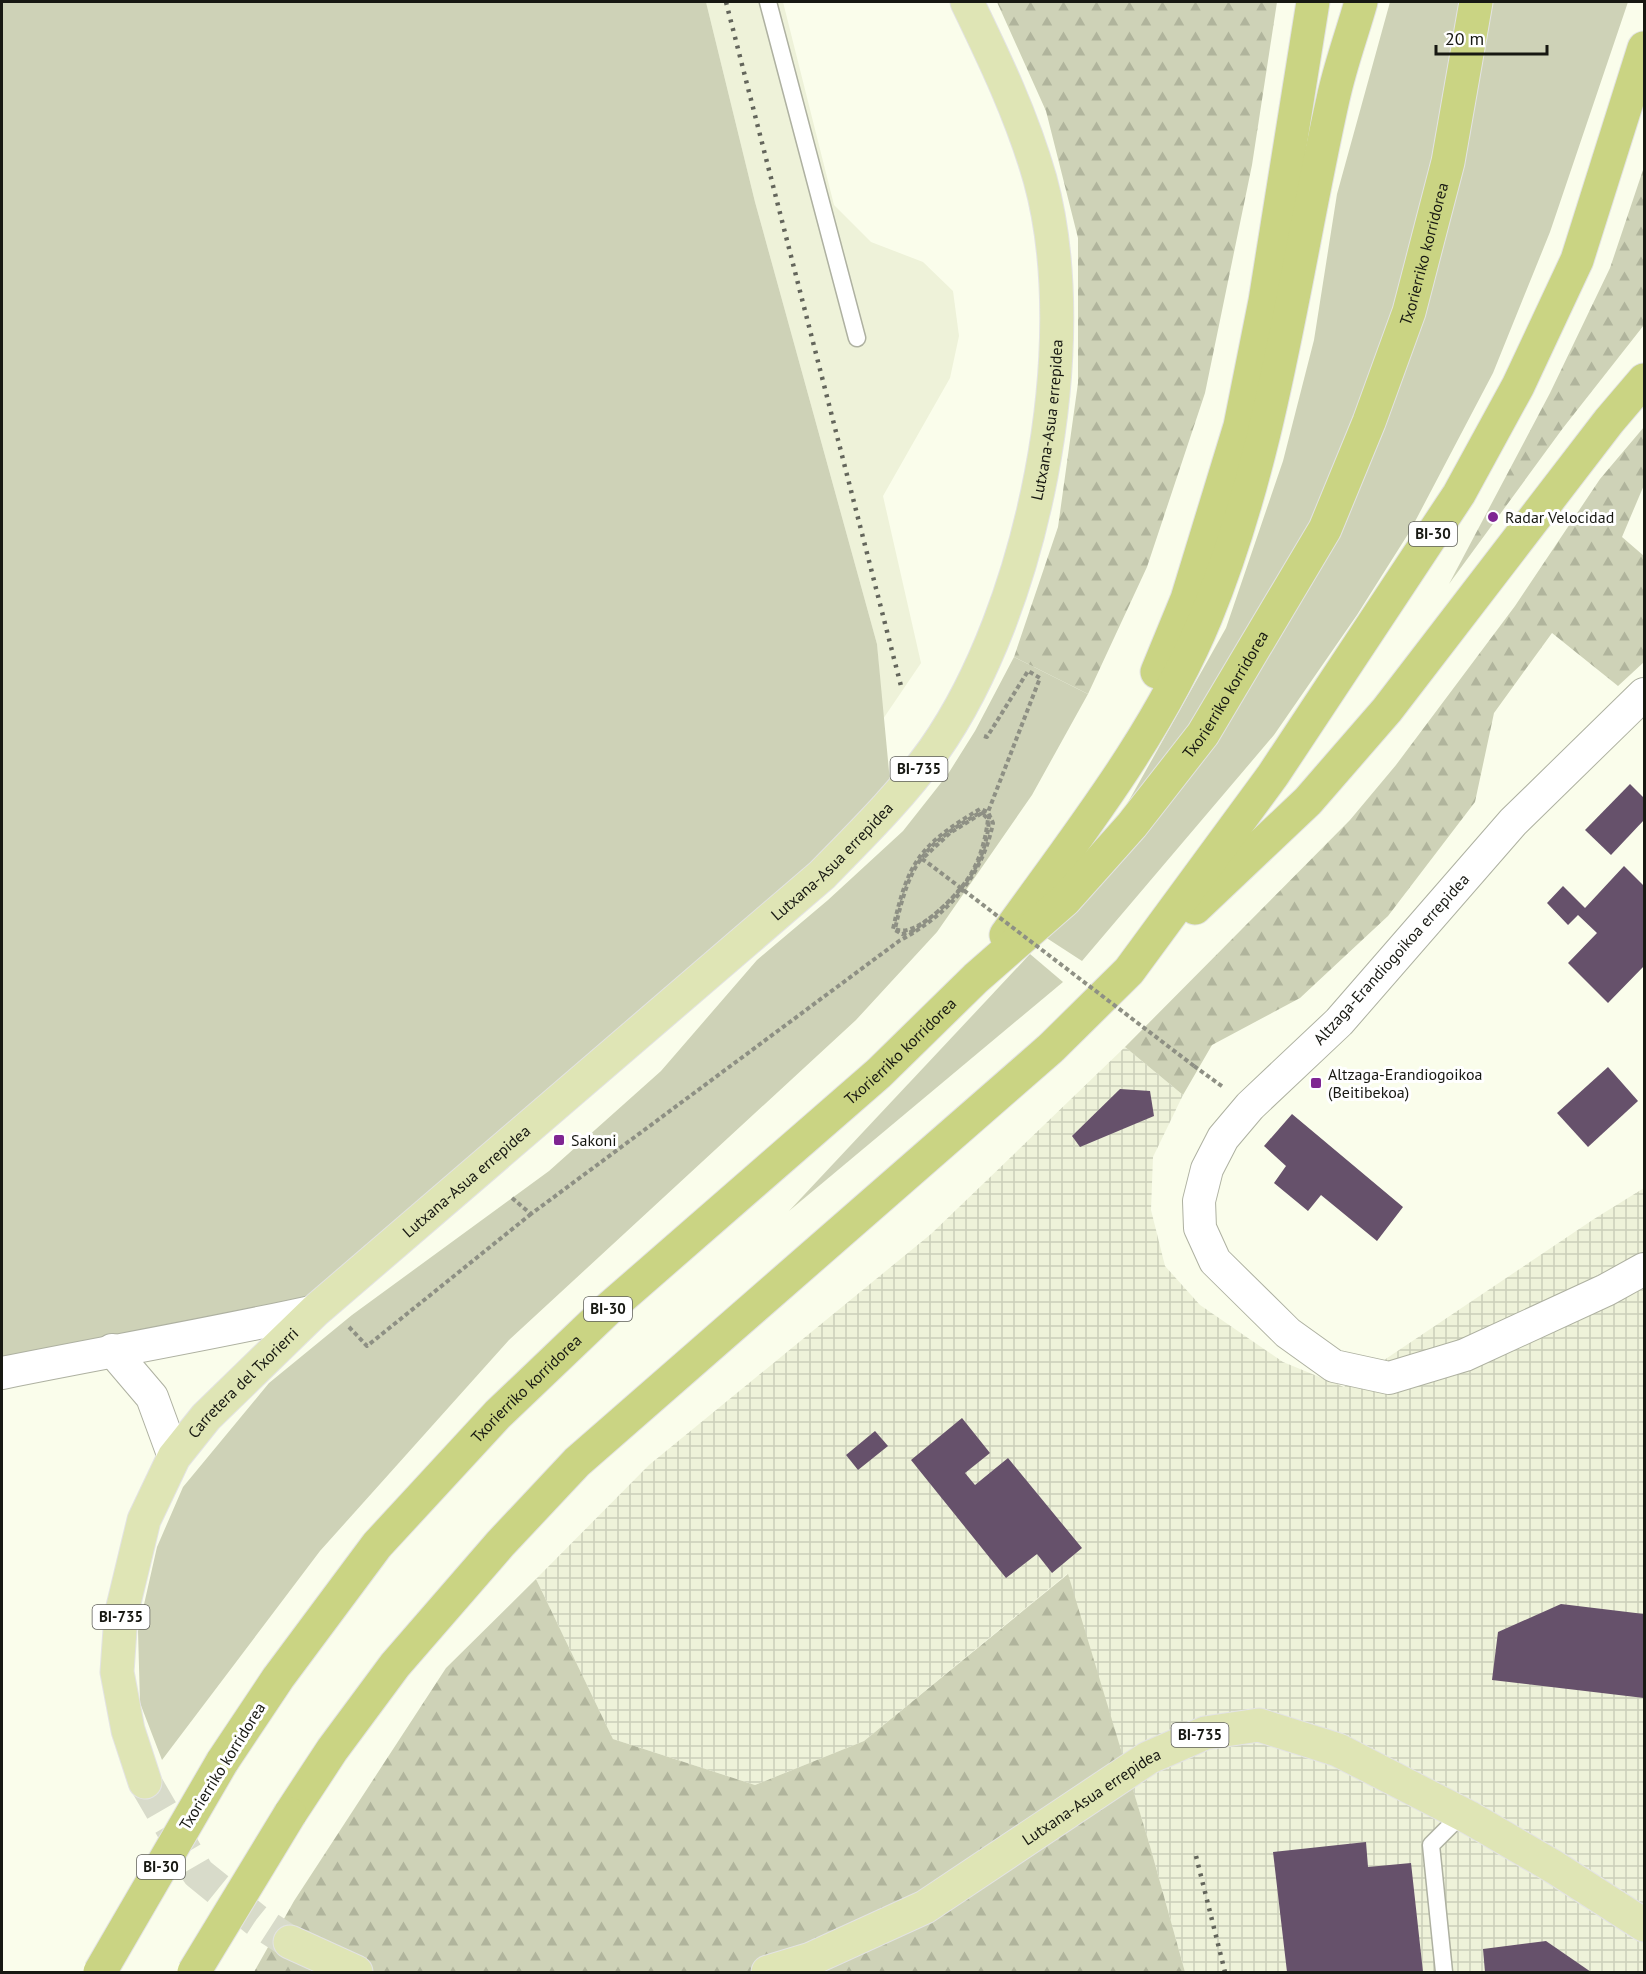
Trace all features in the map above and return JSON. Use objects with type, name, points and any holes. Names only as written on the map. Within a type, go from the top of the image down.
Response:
[{"type":"highway","points":[[1078,838],[1151,686],[1187,599],[1234,448],[1265,301],[1313,2]]},
{"type":"highway","points":[[976,978],[1078,838],[1170,693],[1206,617],[1239,526],[1275,393],[1333,97],[1361,2]]},
{"type":"highway","name":"Txorierriko korridorea","points":[[100,1972],[222,1762],[278,1678],[377,1545],[490,1422],[607,1310],[879,1072],[976,978],[1065,900],[1146,807],[1203,734],[1324,529],[1369,422],[1409,312],[1448,162],[1476,2]]},
{"type":"highway","name":"BI-30","points":[[194,1972],[290,1814],[332,1750],[395,1665],[484,1562],[577,1462],[1051,1048],[1129,971],[1273,775],[1459,494],[1518,386],[1577,260],[1644,48]]},
{"type":"highway","points":[[1129,971],[1316,793],[1387,710],[1596,437],[1644,380]]},
{"type":"main road","name":"Lutxana-Asua errepidea","points":[[320,1307],[822,875],[892,803],[934,749],[968,690],[1004,611],[1033,518],[1046,447],[1055,368],[1055,271],[1040,180],[1012,96],[967,2]]},
{"type":"main road","name":"Carretera del Txorierri","points":[[174,1457],[206,1417],[320,1307]]},
{"type":"main road","name":"BI-735","points":[[145,1782],[128,1730],[117,1672],[121,1615],[144,1520],[174,1457]]},
{"type":"main road","name":"Lutxana-Asua errepidea","points":[[768,1972],[811,1959],[925,1907],[1148,1758],[1205,1733],[1259,1725],[1338,1750],[1462,1814],[1554,1867],[1644,1925]]},
{"type":"main road","points":[[290,1942],[356,1972]]},
{"type":"street","name":"Altzaga-Erandiogoikoa errepidea","points":[[1644,694],[1513,822],[1339,1022],[1243,1114],[1222,1138],[1207,1169],[1199,1201],[1200,1228],[1215,1261],[1288,1333],[1334,1366],[1389,1378],[1465,1354],[1606,1290],[1644,1269]]},
{"type":"street","points":[[2,1373],[112,1350],[208,1335],[320,1307]]},
{"type":"street","points":[[112,1350],[152,1397],[174,1457]]},
{"type":"lane","points":[[768,2],[857,338]]},
{"type":"lane","points":[[1444,1972],[1431,1845],[1462,1814]]},
{"type":"path","points":[[981,734],[987,737],[1028,671],[1040,678],[988,812]]},
{"type":"path","points":[[320,1307],[367,1346],[531,1214],[899,941],[942,913],[958,898],[975,874],[993,823],[988,812],[980,809],[950,827],[918,855],[900,898],[893,929],[902,934],[911,932],[957,897],[962,889],[974,873],[989,836],[989,816],[981,812],[950,830],[920,857],[901,899],[895,929],[901,932],[911,931],[956,895],[961,887],[972,872],[986,836],[988,819],[982,813],[950,833],[922,859],[932,866],[961,888],[970,895],[979,902],[1017,930],[1194,1066]]},
{"type":"path","points":[[512,1198],[531,1214]]},
{"type":"shaded area","points":[[706,2],[783,2],[834,205],[871,242],[923,262],[953,291],[959,336],[950,378],[883,496],[921,663],[883,719],[877,644],[755,202]]},
{"type":"shaded area","points":[[1125,1047],[1183,1095],[1153,1157],[1151,1210],[1165,1266],[1200,1305],[1283,1362],[1344,1387],[1594,1219],[1644,1188],[1644,1972],[1185,1972],[1150,1846],[1067,1574],[864,1741],[755,1785],[613,1739],[536,1579],[649,1465],[931,1234]]},
{"type":"green space","points":[[2,2],[706,2],[755,202],[877,644],[892,803],[315,1311],[2,1373]]},
{"type":"green space","points":[[997,2],[1277,2],[1252,165],[1205,393],[1147,567],[1088,694],[1014,657],[1058,527],[1078,383],[1078,238],[1046,111]]},
{"type":"green space","points":[[1390,2],[1628,2],[1550,232],[1493,373],[1410,531],[1357,615],[1274,735],[1082,961],[1042,935],[1118,820],[1226,628],[1283,461],[1314,340],[1337,194]]},
{"type":"green space","points":[[1644,167],[1644,325],[1563,428],[1449,584],[1550,393],[1610,268]]},
{"type":"green space","points":[[1644,427],[1644,485],[1622,537],[1644,556],[1644,662],[1618,686],[1552,633],[1494,713],[1475,802],[1388,916],[1300,998],[1212,1045],[1183,1095],[1125,1047],[1350,820],[1396,765],[1515,606],[1600,479]]},
{"type":"green space","points":[[1014,657],[1088,694],[1032,795],[937,932],[856,1020],[509,1340],[320,1551],[162,1760],[140,1703],[138,1631],[157,1547],[183,1487],[269,1383],[352,1315],[549,1171],[661,1071],[757,960],[828,900],[903,831],[948,774],[975,731]]},
{"type":"green space","points":[[1030,954],[1063,982],[789,1211]]},
{"type":"green space","points":[[1068,1574],[1150,1846],[1185,1972],[254,1972],[294,1901],[446,1668],[536,1579],[613,1739],[755,1785],[864,1741]]},
{"type":"building","points":[[1630,784],[1644,798],[1644,820],[1611,855],[1585,830]]},
{"type":"building","points":[[1624,866],[1644,886],[1644,966],[1608,1003],[1568,963],[1597,933],[1578,915],[1568,925],[1547,903],[1563,886],[1585,908]]},
{"type":"building","points":[[1608,1067],[1638,1101],[1588,1147],[1557,1113]]},
{"type":"building","points":[[1120,1089],[1150,1091],[1154,1116],[1080,1147],[1072,1136]]},
{"type":"building","points":[[1292,1114],[1403,1207],[1377,1241],[1321,1195],[1308,1211],[1274,1183],[1286,1166],[1264,1146]]},
{"type":"building","points":[[962,1418],[990,1453],[965,1473],[975,1485],[1008,1458],[1082,1548],[1052,1573],[1037,1554],[1006,1578],[911,1460]]},
{"type":"building","points":[[875,1431],[888,1446],[858,1470],[846,1455]]},
{"type":"building","points":[[1561,1604],[1644,1614],[1644,1698],[1492,1680],[1498,1632]]},
{"type":"building","points":[[1366,1842],[1368,1867],[1411,1863],[1423,1972],[1287,1972],[1273,1852]]},
{"type":"building","points":[[1546,1941],[1591,1972],[1485,1972],[1483,1949]]},
{"type":"tunnel","points":[[145,1782],[198,1873],[256,1920],[290,1942]]},
{"type":"railway","points":[[726,2],[901,686]]},
{"type":"railway","points":[[1196,1856],[1225,1972]]},
{"type":"place","name":"Radar Velocidad","points":[[1493,517]]},
{"type":"place","name":"Altzaga-Erandiogoikoa (Beitibekoa)","points":[[1316,1083]]},
{"type":"place","name":"Sakoni","points":[[559,1140]]}]
